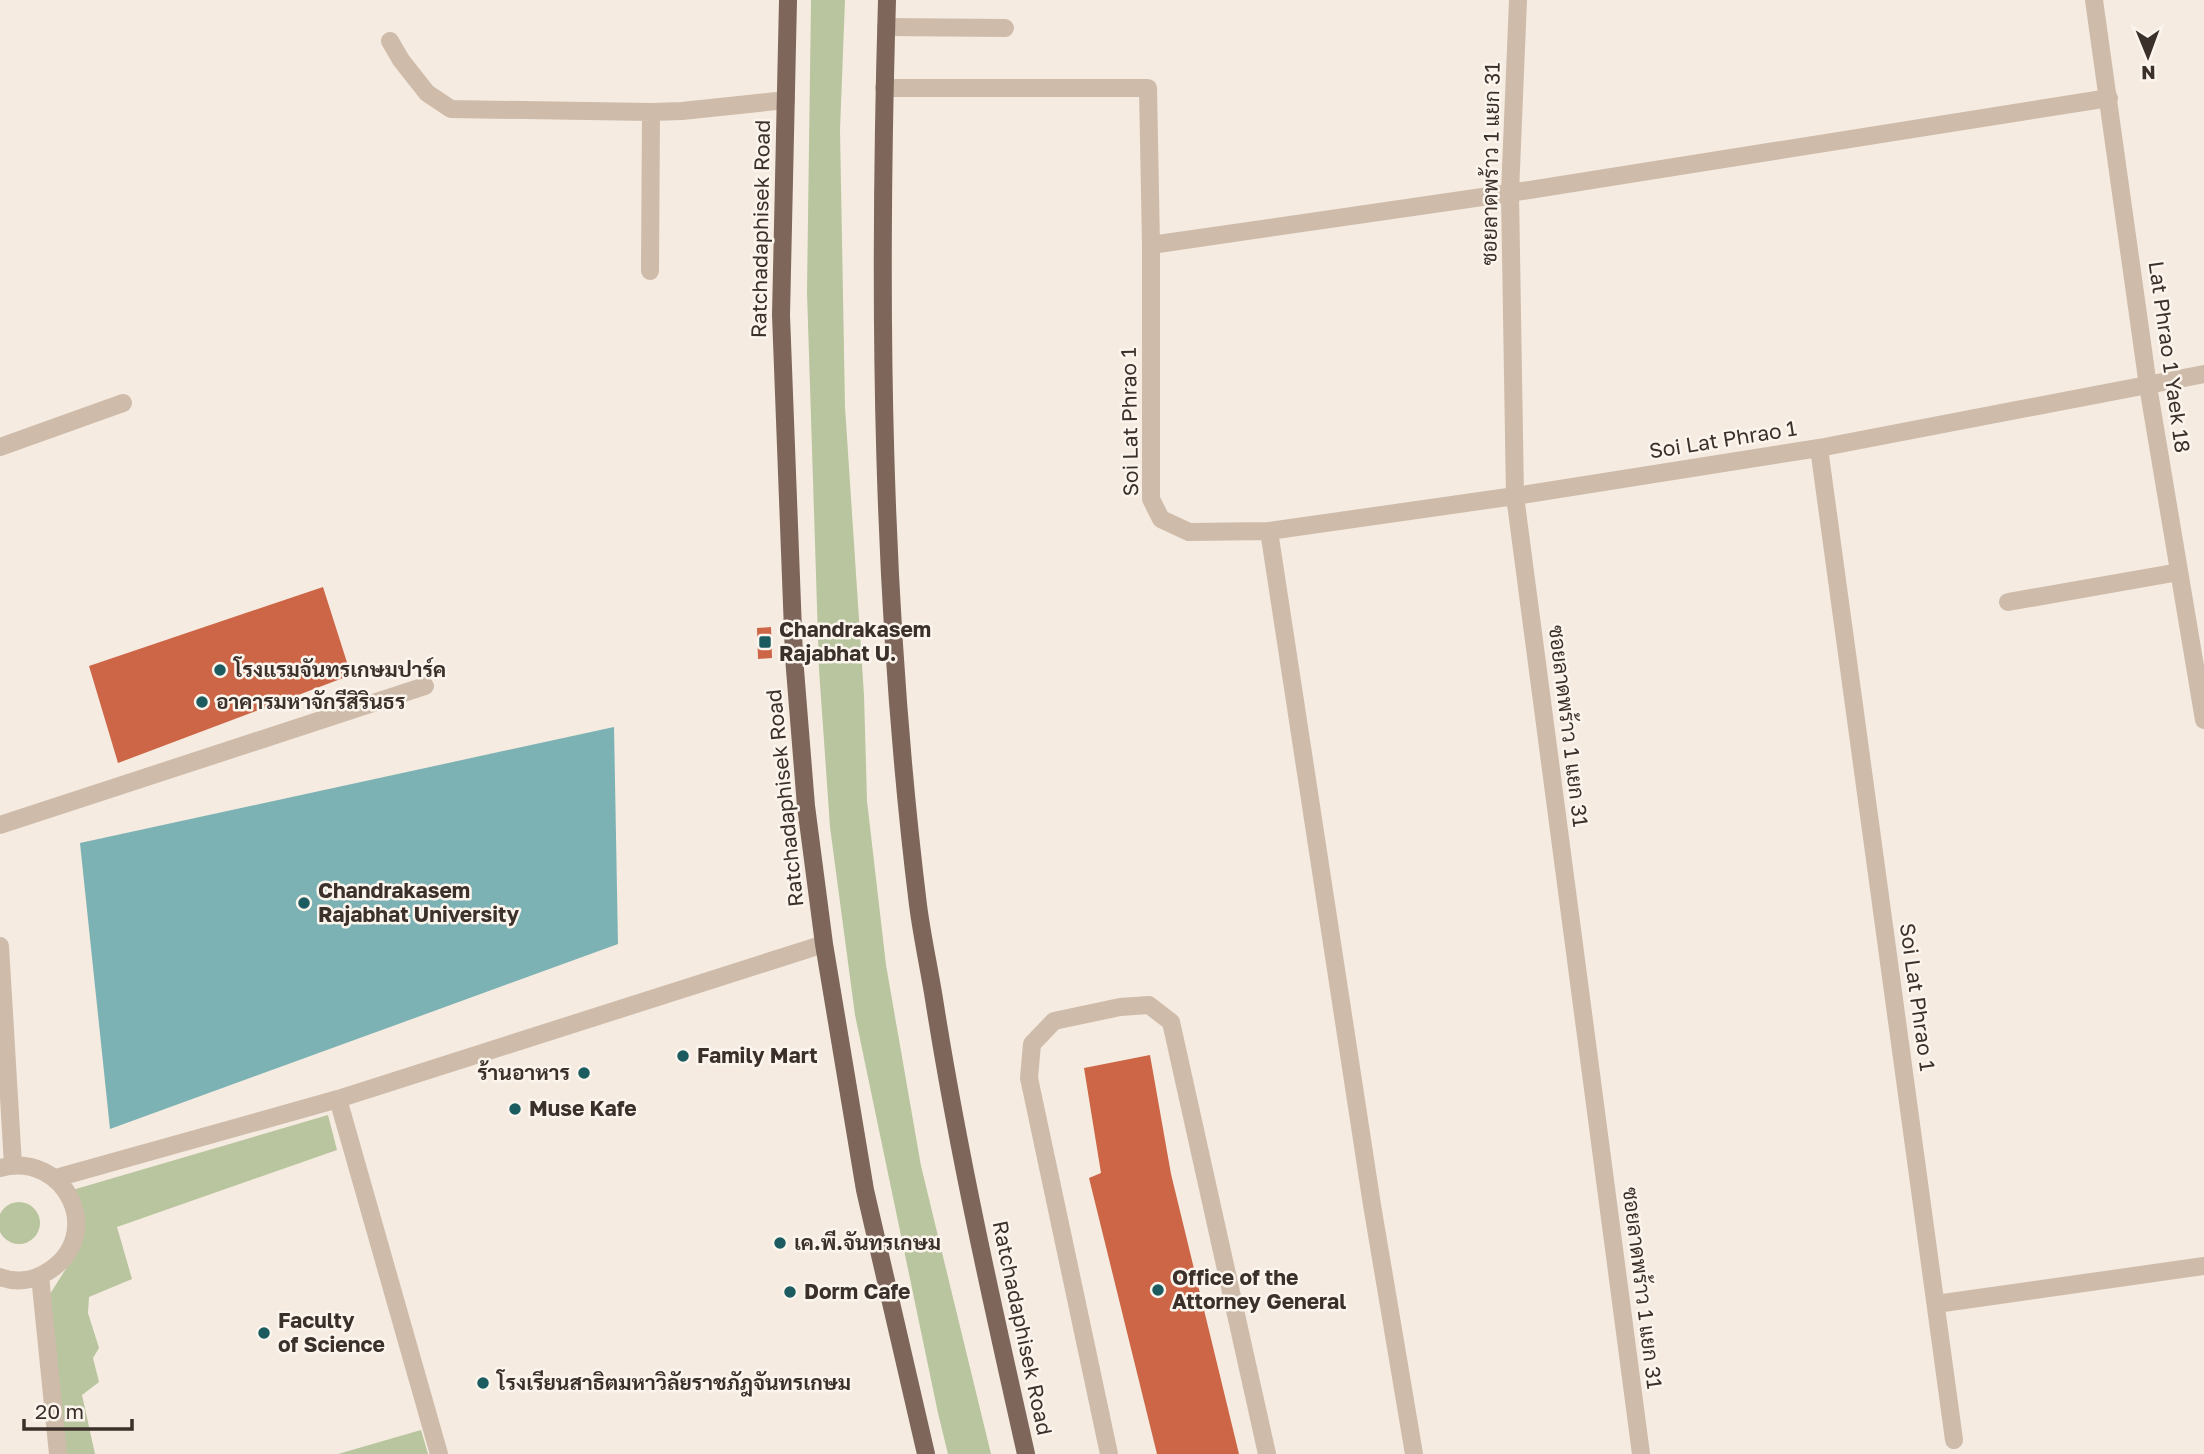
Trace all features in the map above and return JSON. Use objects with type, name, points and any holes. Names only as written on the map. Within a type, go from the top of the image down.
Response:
[{"type":"main road","name":"Ratchadaphisek Road","points":[[788,0],[781,315],[793,644],[806,806],[824,944],[865,1190],[926,1454]]},
{"type":"main road","name":"Ratchadaphisek Road","points":[[887,0],[882,344],[887,546],[901,727],[919,906],[951,1104],[1026,1454]]},
{"type":"street","name":"ซอยลาดพร้าว 1 แยก 31","points":[[1518,0],[1510,193],[1515,496],[1640,1454]]},
{"type":"street","name":"Lat Phrao 1 Yaek 18","points":[[2094,0],[2148,386],[2204,720]]},
{"type":"street","points":[[886,27],[1005,28]]},
{"type":"street","points":[[390,41],[426,93],[451,109],[651,112],[786,100]]},
{"type":"street","name":"Soi Lat Phrao 1","points":[[884,88],[1148,88],[1152,499],[1161,519],[1189,532],[1269,531],[1515,496],[1819,448],[2204,374]]},
{"type":"street","points":[[1151,245],[1510,193],[2109,98]]},
{"type":"street","points":[[650,271],[651,112]]},
{"type":"street","points":[[0,447],[123,403]]},
{"type":"street","name":"Soi Lat Phrao 1","points":[[1819,448],[1954,1440]]},
{"type":"street","points":[[1269,531],[1372,1205],[1414,1454]]},
{"type":"street","points":[[2008,602],[2179,572]]},
{"type":"street","points":[[0,825],[425,686]]},
{"type":"street","points":[[56,1178],[338,1099],[824,944]]},
{"type":"street","points":[[0,946],[6,1167],[28,1166],[43,1170],[56,1178],[69,1194],[76,1212],[76,1232],[70,1251],[58,1266],[40,1276],[23,1281],[0,1278]]},
{"type":"street","points":[[1109,1454],[1029,1079],[1032,1044],[1054,1021],[1119,1007],[1149,1005],[1171,1022],[1266,1454]]},
{"type":"street","points":[[338,1099],[439,1454]]},
{"type":"street","points":[[1936,1304],[2204,1266]]},
{"type":"street","points":[[40,1276],[58,1454]]},
{"type":"green space","points":[[811,0],[845,0],[840,130],[845,407],[864,695],[867,801],[886,965],[921,1166],[991,1454],[948,1454],[855,1015],[830,827],[819,669],[807,292]]},
{"type":"green space","points":[[328,1115],[337,1150],[117,1227],[132,1279],[89,1297],[88,1313],[99,1348],[93,1358],[99,1382],[82,1395],[95,1454],[62,1454],[50,1294],[74,1256],[69,1191]]},
{"type":"green space","points":[[19,1202],[34,1208],[40,1223],[34,1238],[19,1244],[4,1238],[-2,1223],[4,1208]]},
{"type":"green space","points":[[421,1430],[428,1454],[338,1454]]},
{"type":"water","points":[[614,727],[618,944],[110,1129],[80,843]]},
{"type":"building","name":"โรงแรมจันทรเกษมปาร์ค","points":[[323,587],[351,675],[118,763],[89,666]]},
{"type":"building","points":[[771,627],[772,658],[758,659],[757,628]]},
{"type":"building","name":"Office of the Attorney General","points":[[1150,1055],[1171,1174],[1239,1454],[1157,1454],[1089,1178],[1101,1173],[1084,1068]]},
{"type":"place","name":"Chandrakasem Rajabhat U.","points":[[765,642]]},
{"type":"place","name":"โรงแรมจันทรเกษมปาร์ค","points":[[220,670]]},
{"type":"place","name":"อาคารมหาจักรีสิรินธร","points":[[202,702]]},
{"type":"place","name":"Chandrakasem Rajabhat University","points":[[304,903]]},
{"type":"place","name":"Family Mart","points":[[683,1056]]},
{"type":"place","name":"ร้านอาหาร","points":[[584,1073]]},
{"type":"place","name":"Muse Kafe","points":[[515,1109]]},
{"type":"place","name":"เค.พี.จันทรเกษม","points":[[780,1243]]},
{"type":"place","name":"Office of the Attorney General","points":[[1158,1290]]},
{"type":"place","name":"Dorm Cafe","points":[[790,1292]]},
{"type":"place","name":"Faculty of Science","points":[[264,1333]]},
{"type":"place","name":"โรงเรียนสาธิตมหาวิลัยราชภัฎจันทรเกษม","points":[[483,1383]]}]
